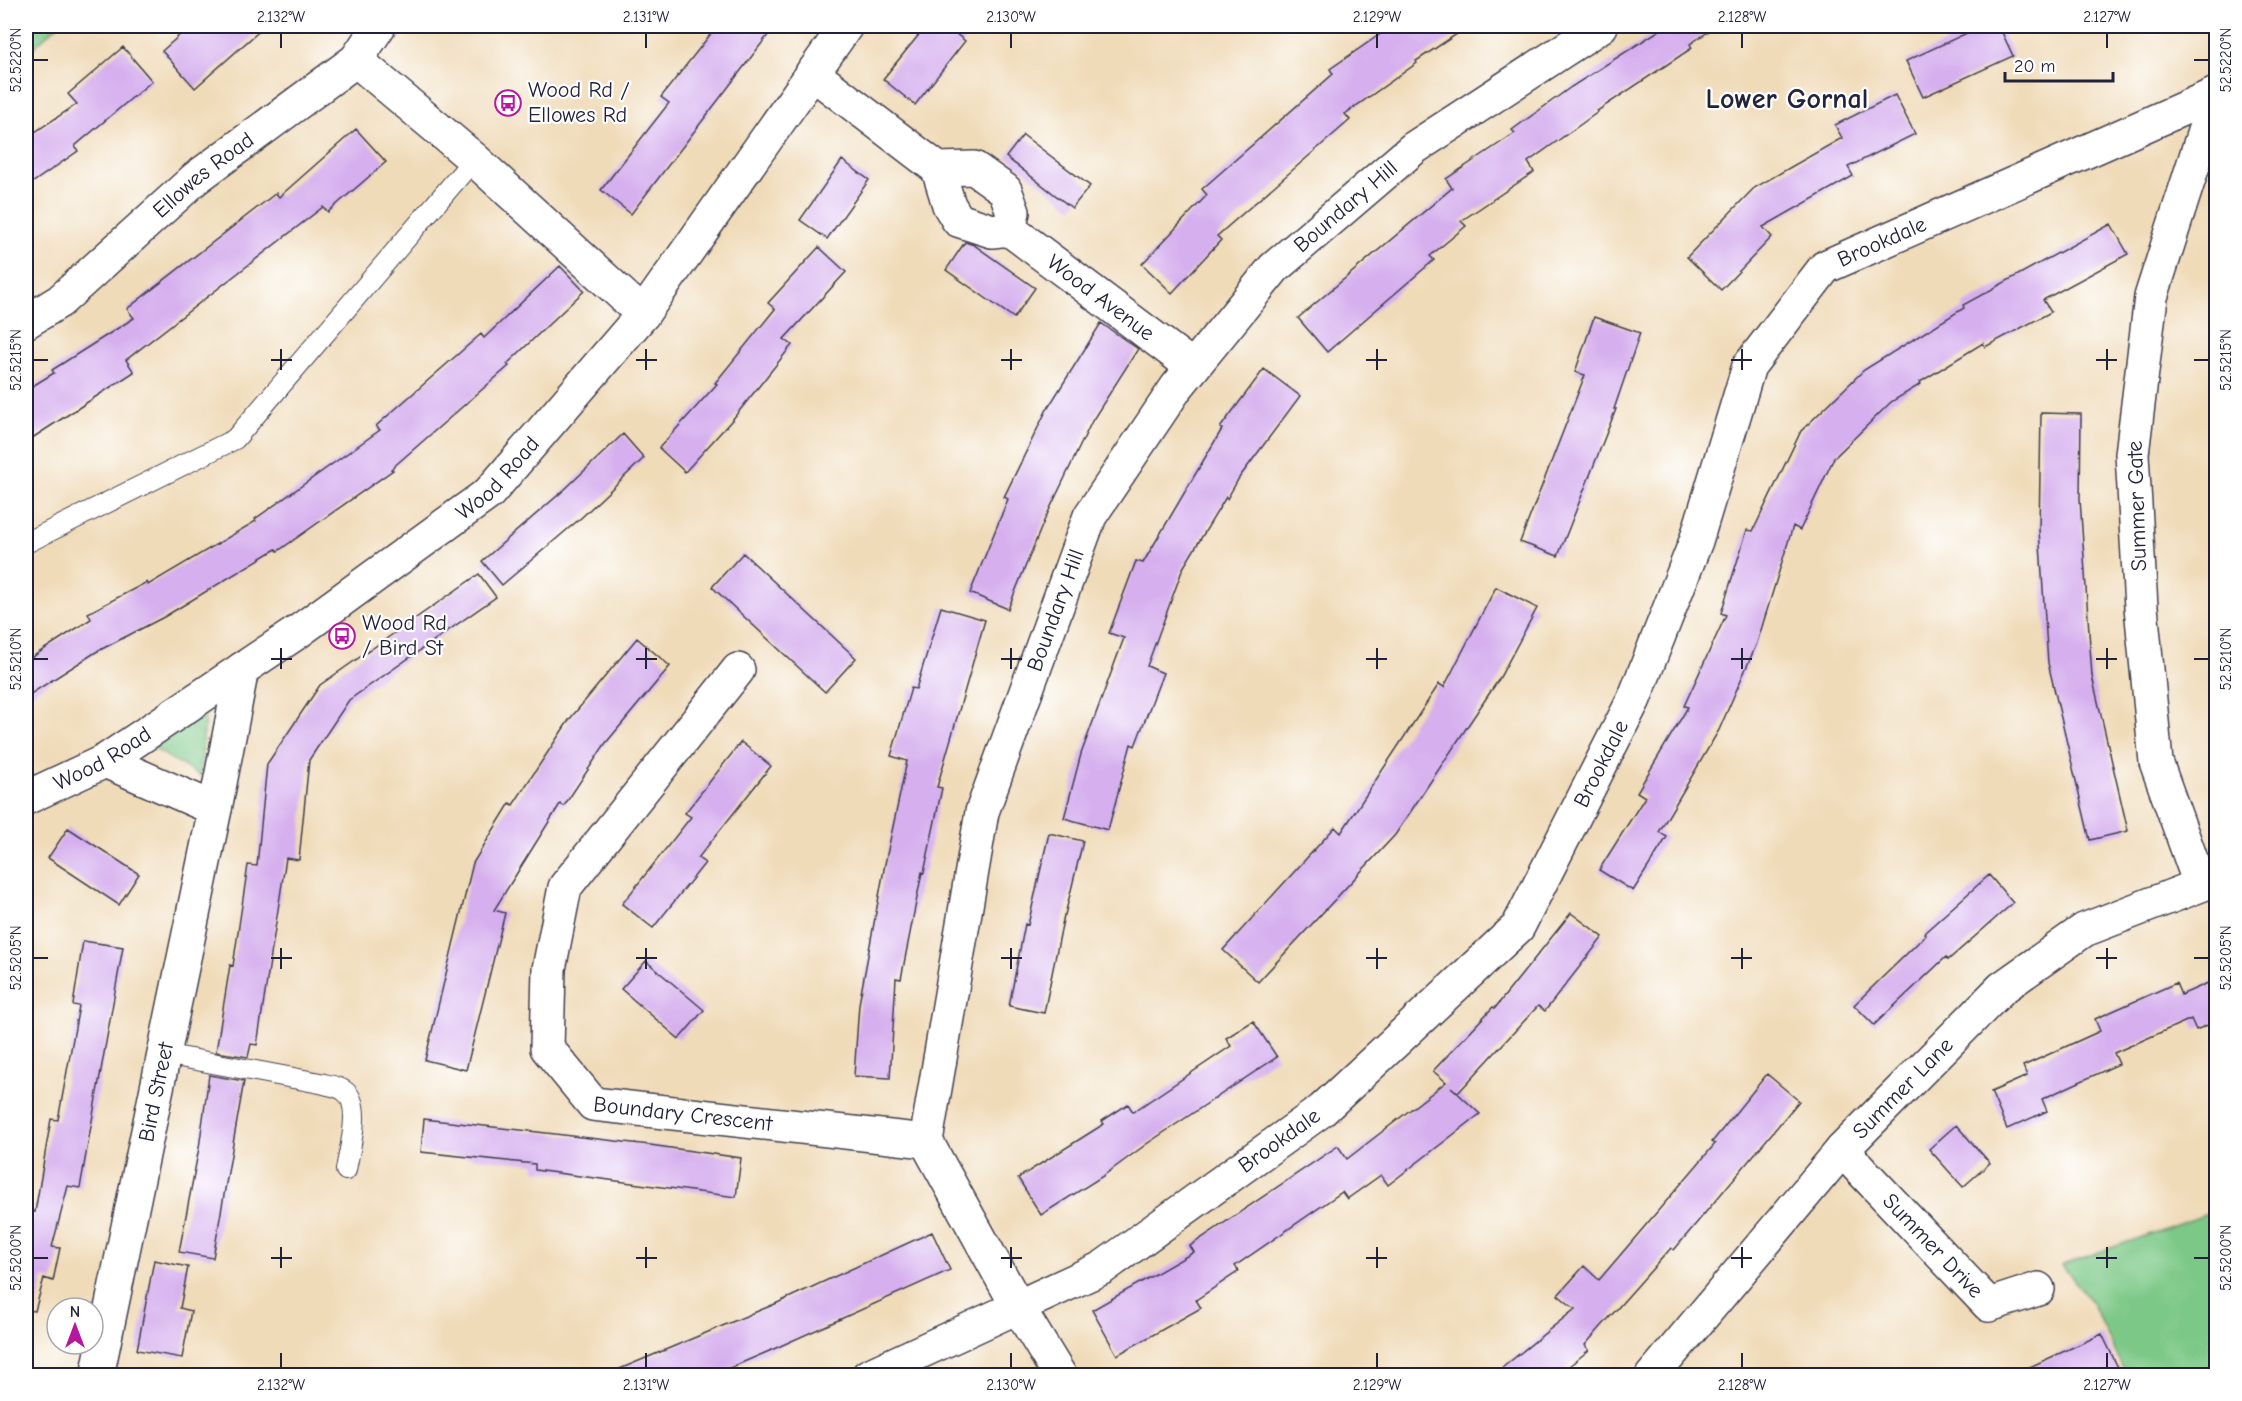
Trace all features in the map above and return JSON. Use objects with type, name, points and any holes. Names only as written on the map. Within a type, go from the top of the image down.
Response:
[{"type":"street","name":"Ellowes Road","points":[[26,322],[60,301],[196,178],[356,60],[379,26]]},
{"type":"street","name":"Wood Road","points":[[26,798],[105,761],[299,631],[489,493],[643,314],[846,26]]},
{"type":"street","name":"Boundary Hill","points":[[926,1142],[982,812],[1090,516],[1176,388],[1274,268],[1414,148],[1601,26]]},
{"type":"street","points":[[356,60],[474,159],[643,314]]},
{"type":"street","points":[[812,73],[938,169],[949,205],[958,220],[993,231],[1009,229],[1013,212],[1005,190],[974,168],[938,169]]},
{"type":"street","name":"Summer Gate","points":[[2208,881],[2156,762],[2141,608],[2132,454],[2151,297],[2216,94]]},
{"type":"street","name":"Brookdale","points":[[868,1376],[1102,1268],[1322,1110],[1518,927],[1634,699],[1696,541],[1749,366],[1825,267],[2216,94]]},
{"type":"street","name":"Wood Avenue","points":[[1009,229],[1193,367]]},
{"type":"street","name":"Bird Street","points":[[97,1376],[242,669]]},
{"type":"street","name":"Boundary Crescent","points":[[738,670],[565,887],[549,969],[547,1048],[593,1104],[926,1142]]},
{"type":"street","points":[[105,761],[215,809]]},
{"type":"street","name":"Summer Lane","points":[[1652,1376],[1842,1150],[2002,988],[2084,930],[2208,881]]},
{"type":"street","points":[[926,1142],[1018,1307],[1060,1376]]},
{"type":"street","name":"Summer Drive","points":[[1842,1150],[1989,1305],[2038,1289]]},
{"type":"lane","points":[[26,543],[235,439],[474,159]]},
{"type":"lane","points":[[164,1054],[320,1083],[344,1090],[355,1111],[346,1170]]},
{"type":"green space","points":[[26,26],[57,26],[26,54]]},
{"type":"green space","points":[[205,716],[200,776],[153,748]]},
{"type":"green space","points":[[2216,1211],[2216,1375],[2126,1375],[2093,1304],[2062,1265]]},
{"type":"building","points":[[190,26],[265,26],[195,88],[162,51]]},
{"type":"building","points":[[717,26],[775,26],[631,214],[601,190],[669,103],[661,97]]},
{"type":"building","points":[[926,26],[946,26],[965,41],[915,105],[883,79]]},
{"type":"building","points":[[1392,26],[1469,26],[1416,61],[1417,63],[1345,114],[1350,120],[1217,236],[1221,240],[1172,293],[1142,264],[1207,195],[1202,189],[1333,74],[1330,69]]},
{"type":"building","points":[[1666,26],[1717,26],[1690,44],[1692,48],[1597,111],[1528,162],[1534,172],[1461,221],[1466,226],[1430,256],[1434,260],[1327,352],[1298,318],[1452,188],[1446,179],[1515,133],[1512,130],[1571,87]]},
{"type":"building","points":[[1982,26],[1999,26],[2013,56],[1923,97],[1906,61]]},
{"type":"building","points":[[123,47],[152,81],[75,146],[78,151],[26,187],[26,138],[77,104],[68,94]]},
{"type":"building","points":[[1895,95],[1915,134],[1848,167],[1853,176],[1763,227],[1772,237],[1721,290],[1687,257],[1754,188],[1842,138],[1835,125]]},
{"type":"building","points":[[356,129],[386,162],[328,212],[323,207],[126,360],[134,372],[26,442],[26,390],[54,373],[52,370],[134,318],[127,309],[276,193],[279,197]]},
{"type":"building","points":[[1023,135],[1090,186],[1072,208],[1006,157]]},
{"type":"building","points":[[842,160],[869,180],[827,239],[800,220]]},
{"type":"building","points":[[2111,224],[2128,254],[2043,300],[2051,312],[1985,347],[1983,343],[1891,402],[1834,458],[1800,530],[1793,526],[1757,643],[1719,730],[1659,832],[1667,837],[1633,891],[1599,870],[1645,797],[1637,792],[1688,707],[1684,706],[1726,615],[1721,613],[1747,530],[1753,531],[1801,431],[1864,370],[1964,308],[1963,305]]},
{"type":"building","points":[[965,242],[974,245],[1035,288],[1014,318],[946,270]]},
{"type":"building","points":[[819,247],[846,272],[784,339],[792,345],[732,420],[685,472],[659,448],[717,384],[715,383],[775,309],[768,303]]},
{"type":"building","points":[[560,266],[584,291],[507,364],[509,366],[391,469],[393,470],[278,551],[276,549],[164,617],[96,652],[26,697],[26,661],[91,619],[88,613],[147,582],[148,585],[256,521],[255,519],[380,430],[376,426],[481,334],[484,338]]},
{"type":"building","points":[[1594,317],[1640,333],[1614,409],[1616,409],[1558,556],[1520,542],[1585,375],[1575,372]]},
{"type":"building","points":[[1101,323],[1138,349],[1092,421],[1044,521],[1008,609],[970,593],[1008,499],[1004,497],[1046,411]]},
{"type":"building","points":[[1264,369],[1300,396],[1239,478],[1227,499],[1226,497],[1183,568],[1147,666],[1163,673],[1135,746],[1131,744],[1108,830],[1064,818],[1081,754],[1124,638],[1109,633],[1136,561],[1143,563],[1222,429],[1220,428]]},
{"type":"building","points":[[2041,413],[2081,414],[2080,499],[2092,676],[2128,831],[2090,840],[2048,663],[2039,530]]},
{"type":"building","points":[[623,434],[644,458],[582,517],[502,585],[482,561],[564,490]]},
{"type":"building","points":[[743,553],[856,658],[825,692],[712,587]]},
{"type":"building","points":[[479,574],[496,597],[349,700],[309,760],[299,860],[286,858],[257,1045],[251,1044],[248,1057],[216,1052],[230,965],[233,966],[248,865],[257,866],[267,764],[320,685]]},
{"type":"building","points":[[1496,587],[1537,608],[1499,679],[1395,835],[1258,982],[1223,950],[1335,827],[1341,833],[1439,684],[1444,687]]},
{"type":"building","points":[[941,607],[985,620],[937,787],[942,788],[924,873],[922,872],[901,979],[896,978],[890,1078],[854,1076],[859,1004],[907,761],[891,756],[911,688],[916,689]]},
{"type":"building","points":[[637,638],[670,666],[605,744],[564,806],[560,804],[494,910],[505,913],[466,1070],[425,1060],[473,863],[510,803],[513,805],[569,720]]},
{"type":"building","points":[[741,742],[771,766],[698,858],[705,863],[653,928],[622,904],[691,817],[685,813]]},
{"type":"building","points":[[68,828],[139,874],[119,905],[48,858]]},
{"type":"building","points":[[1049,833],[1083,841],[1064,915],[1044,1013],[1009,1006],[1025,924],[1028,925]]},
{"type":"building","points":[[1989,875],[2013,903],[1948,960],[1946,957],[1874,1025],[1854,1005],[1926,935],[1924,933]]},
{"type":"building","points":[[1571,913],[1603,937],[1545,1011],[1538,1006],[1458,1093],[1451,1087],[1480,1114],[1388,1185],[1381,1175],[1347,1199],[1342,1192],[1235,1266],[1239,1271],[1196,1300],[1201,1308],[1117,1355],[1092,1310],[1194,1252],[1190,1246],[1338,1146],[1347,1159],[1446,1082],[1433,1071],[1493,1007],[1495,1008]]},
{"type":"building","points":[[83,941],[123,947],[80,1188],[68,1186],[52,1247],[60,1248],[53,1281],[44,1278],[35,1311],[26,1310],[26,1210],[35,1212],[51,1119],[58,1120],[79,1006],[73,1005]]},
{"type":"building","points":[[646,961],[704,1010],[679,1039],[621,989]]},
{"type":"building","points":[[2217,979],[2217,1021],[2196,1030],[2191,1019],[2114,1053],[2119,1064],[2042,1099],[2047,1111],[2007,1129],[1991,1092],[2027,1076],[2023,1066],[2100,1031],[2095,1019],[2176,983],[2181,995]]},
{"type":"building","points":[[1253,1021],[1277,1057],[1148,1143],[1103,1176],[1041,1215],[1018,1178],[1104,1124],[1102,1121],[1128,1104],[1133,1112],[1231,1046],[1226,1038]]},
{"type":"building","points":[[1767,1074],[1799,1101],[1674,1250],[1671,1248],[1585,1345],[1589,1350],[1557,1376],[1492,1376],[1575,1309],[1558,1295],[1584,1266],[1599,1280],[1715,1144],[1712,1142]]},
{"type":"building","points":[[209,1075],[244,1081],[213,1258],[179,1252],[199,1148]]},
{"type":"building","points":[[424,1119],[741,1158],[736,1197],[535,1170],[535,1164],[421,1152]]},
{"type":"building","points":[[1956,1125],[1990,1163],[1963,1187],[1929,1149]]},
{"type":"building","points":[[932,1232],[950,1270],[767,1352],[711,1376],[603,1376],[775,1304]]},
{"type":"building","points":[[154,1260],[188,1267],[180,1308],[191,1311],[182,1358],[137,1350]]},
{"type":"building","points":[[2102,1334],[2122,1376],[2010,1376]]},
{"type":"place","name":"Wood Rd / Ellowes Rd","points":[[508,103]]},
{"type":"place","name":"Wood Rd / Bird St","points":[[342,636]]},
{"type":"district","name":"Lower Gornal","points":[[1787,99]]}]
